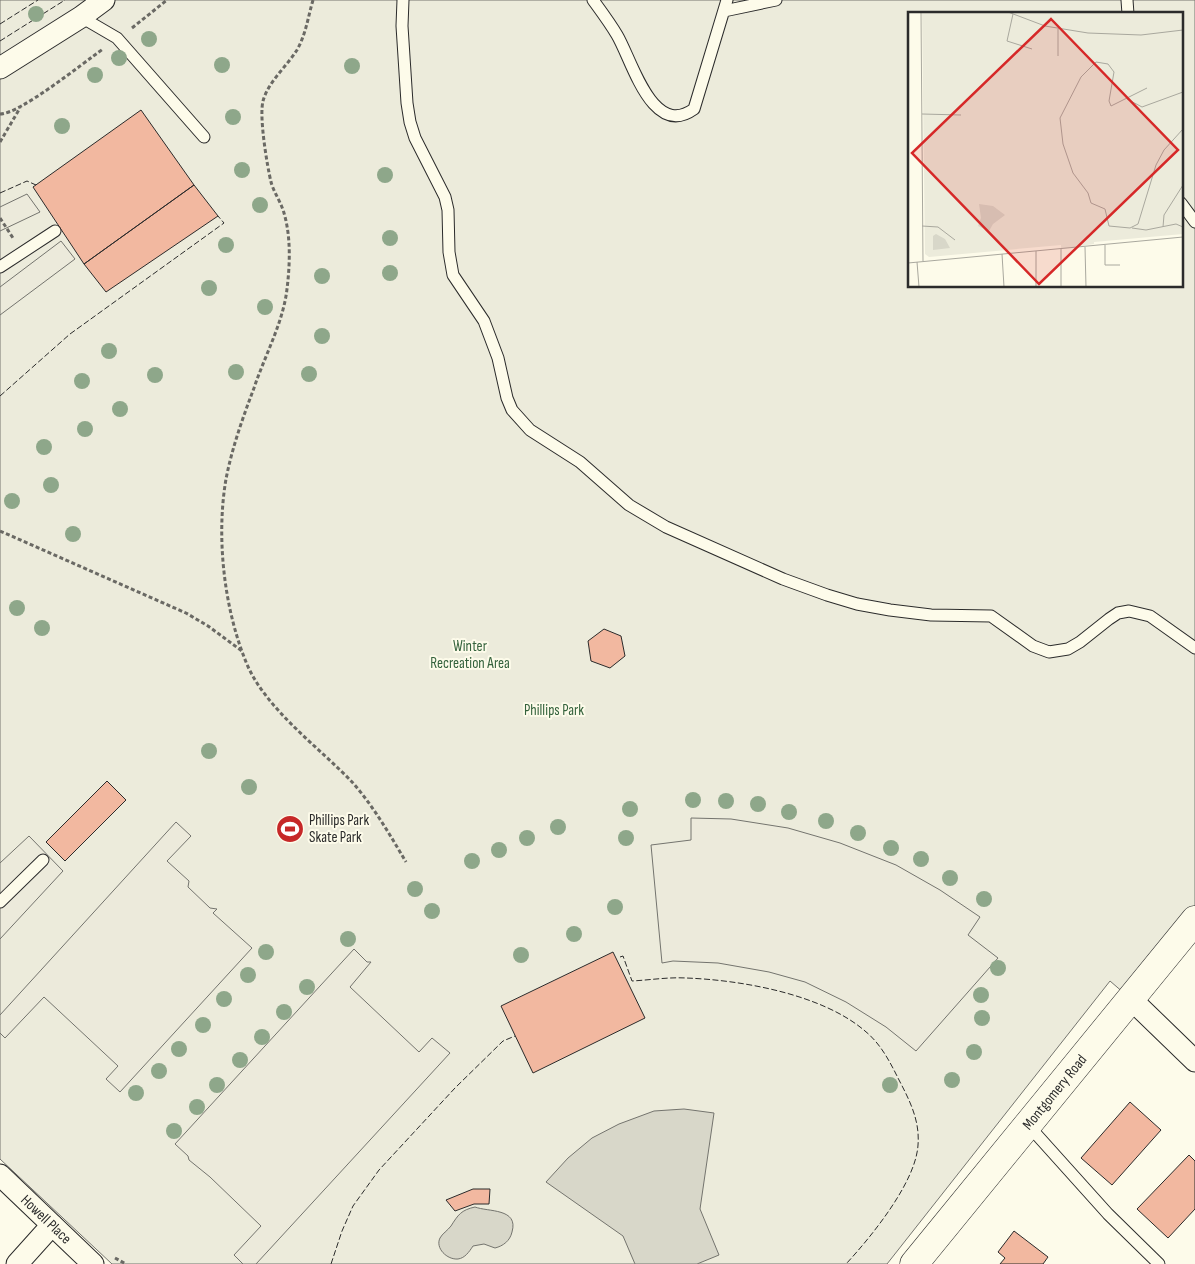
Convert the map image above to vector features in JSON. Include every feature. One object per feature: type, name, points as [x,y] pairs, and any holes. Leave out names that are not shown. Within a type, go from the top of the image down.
[{"type":"street","points":[[0,68],[81,17],[104,0]]},
{"type":"street","name":"Montgomery Road","points":[[914,1264],[1132,1000],[1195,920]]},
{"type":"street","points":[[1132,1000],[1195,1061]]},
{"type":"street","name":"Howell Place","points":[[0,1175],[93,1264]]},
{"type":"street","points":[[17,1264],[52,1225]]},
{"type":"lane","points":[[403,0],[402,36],[406,103],[415,138],[445,197],[449,221],[449,252],[453,275],[484,321],[498,358],[507,398],[512,410],[530,430],[580,462],[629,505],[666,527],[775,576],[827,595],[857,604],[890,610],[931,615],[991,616],[1033,646],[1049,652],[1068,650],[1118,613],[1140,612],[1150,616],[1195,648]]},
{"type":"lane","points":[[593,0],[617,35],[651,103],[670,115],[680,116],[694,109],[726,6],[776,0]]},
{"type":"lane","points":[[81,17],[117,38],[204,136]]},
{"type":"lane","points":[[1182,204],[1195,222]]},
{"type":"lane","points":[[0,267],[55,231]]},
{"type":"lane","points":[[0,902],[43,860]]},
{"type":"lane","points":[[1028,1125],[1108,1214],[1159,1264]]},
{"type":"path","points":[[0,114],[6,114],[21,107],[146,18],[167,0]]},
{"type":"path","points":[[313,0],[305,34],[296,51],[276,76],[263,101],[263,133],[271,183],[284,213],[289,242],[287,288],[282,315],[262,363],[242,420],[226,479],[221,531],[226,580],[234,627],[247,664],[262,690],[290,722],[353,783],[374,810],[406,862]]},
{"type":"path","points":[[0,142],[21,107]]},
{"type":"path","points":[[0,218],[22,252]]},
{"type":"path","points":[[0,531],[186,613],[208,626],[242,651]]},
{"type":"green space","name":"Phillips Park","points":[[0,0],[1195,0],[1195,912],[1132,1000],[1110,981],[887,1264],[112,1264],[0,1159]]},
{"type":"shaded area","points":[[27,194],[40,212],[0,231],[0,207]]},
{"type":"shaded area","points":[[61,241],[75,259],[0,315],[0,287]]},
{"type":"shaded area","points":[[691,818],[731,819],[788,828],[840,843],[896,865],[940,890],[980,917],[968,935],[998,958],[916,1051],[886,1027],[846,1002],[805,982],[769,972],[718,963],[673,961],[662,963],[651,845],[691,840]]},
{"type":"shaded area","points":[[176,822],[191,836],[167,861],[189,881],[188,887],[210,908],[217,909],[213,913],[252,948],[120,1092],[106,1079],[118,1066],[44,997],[5,1038],[0,1033],[0,1015]]},
{"type":"shaded area","points":[[29,836],[63,871],[0,939],[0,863]]},
{"type":"shaded area","points":[[354,949],[367,962],[371,962],[350,987],[419,1052],[432,1038],[450,1053],[256,1264],[243,1264],[234,1255],[261,1226],[210,1177],[189,1160],[188,1156],[175,1144]]},
{"type":"shaded area","points":[[684,1109],[714,1113],[700,1209],[719,1255],[697,1264],[635,1264],[623,1236],[546,1182],[568,1158],[592,1138],[619,1124],[654,1111]]},
{"type":"shaded area","points":[[475,1207],[507,1215],[513,1224],[510,1238],[506,1243],[495,1248],[484,1244],[473,1246],[463,1257],[458,1259],[450,1258],[443,1253],[439,1246],[440,1238],[460,1214]]},
{"type":"building","points":[[141,110],[194,185],[84,264],[33,187]]},
{"type":"building","points":[[194,185],[218,216],[106,292],[84,264]]},
{"type":"building","points":[[604,629],[621,636],[625,656],[610,668],[591,661],[588,641]]},
{"type":"building","points":[[107,781],[126,800],[65,861],[46,842]]},
{"type":"building","points":[[613,952],[645,1018],[533,1073],[501,1006]]},
{"type":"building","points":[[1130,1102],[1161,1130],[1112,1185],[1081,1158]]},
{"type":"building","points":[[1189,1155],[1195,1161],[1195,1209],[1168,1238],[1137,1209]]},
{"type":"building","points":[[473,1189],[490,1189],[489,1204],[474,1204],[455,1211],[446,1200]]},
{"type":"building","points":[[1014,1231],[1048,1257],[1043,1264],[1000,1264],[1005,1258],[998,1252]]},
{"type":"fence","points":[[0,24],[38,0]]},
{"type":"fence","points":[[0,41],[65,0]]},
{"type":"fence","points":[[0,193],[27,181],[36,185]]},
{"type":"fence","points":[[0,396],[70,334],[224,223],[218,216]]},
{"type":"fence","points":[[620,957],[623,956],[632,981],[672,978],[708,979],[755,986],[804,998],[827,1007],[847,1018],[871,1036],[880,1047],[910,1103],[916,1119],[918,1145],[915,1160],[901,1192],[868,1239],[846,1264]]},
{"type":"fence","points":[[331,1264],[353,1206],[379,1170],[455,1088],[503,1041],[515,1036]]},
{"type":"place","name":"Phillips Park Skate Park","points":[[290,829]]},
{"type":"park label","name":"Winter Recreation Area","points":[[470,654]]}]
